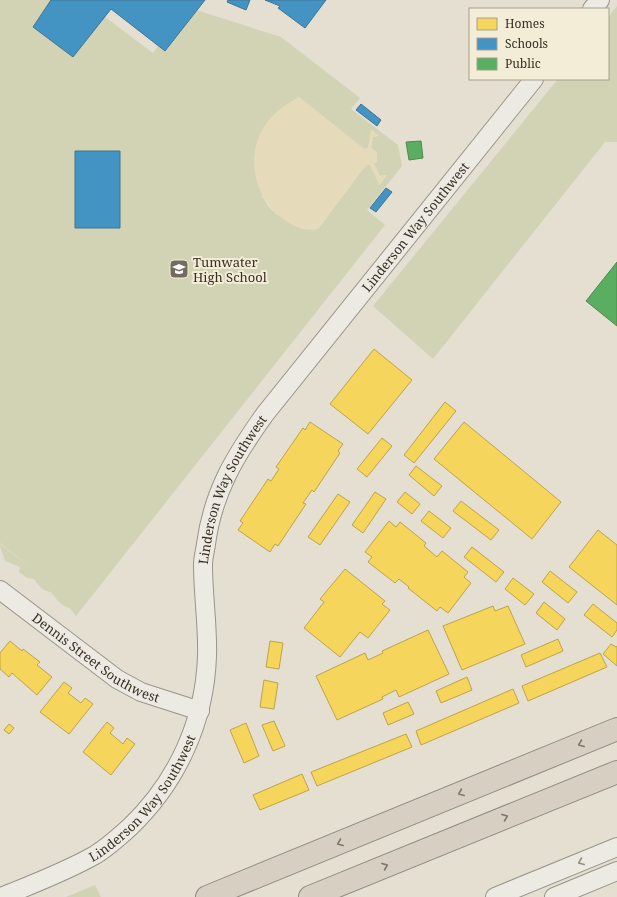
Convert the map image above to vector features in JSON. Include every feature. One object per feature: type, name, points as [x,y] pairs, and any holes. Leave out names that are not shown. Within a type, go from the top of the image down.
[{"type":"highway","points":[[207,897],[617,729]]},
{"type":"highway","points":[[310,897],[617,772]]},
{"type":"street","points":[[593,8],[600,0]]},
{"type":"street","name":"Linderson Way Southwest","points":[[1,897],[70,868],[96,854],[121,836],[145,812],[163,789],[179,764],[191,737],[200,711],[208,654],[203,566],[208,531],[215,503],[225,477],[242,446],[264,414],[533,80]]},
{"type":"street","name":"Dennis Street Southwest","points":[[0,590],[117,679],[141,692],[200,711]]},
{"type":"street","points":[[495,897],[617,847]]},
{"type":"street","points":[[554,897],[617,872]]},
{"type":"green space","name":"Tumwater High School","points":[[0,0],[51,0],[33,27],[73,57],[105,17],[153,53],[158,46],[166,51],[196,10],[281,37],[360,98],[351,109],[398,145],[402,166],[367,210],[385,225],[76,616],[70,608],[57,600],[51,592],[39,586],[34,579],[27,578],[19,572],[20,567],[5,561],[0,544],[33,569],[0,543]],"holes":[[[299,97],[364,149],[368,148],[372,130],[378,136],[373,137],[371,148],[377,152],[377,161],[374,164],[380,176],[386,175],[379,184],[370,165],[366,165],[318,229],[277,215],[268,206],[262,196],[282,108]]]},
{"type":"green space","points":[[617,6],[617,142],[605,142],[433,359],[373,306],[557,80],[609,80],[609,16]]},
{"type":"green space","points":[[95,885],[101,897],[66,897]]},
{"type":"sand","points":[[299,97],[364,149],[368,148],[371,130],[379,136],[373,137],[371,148],[377,155],[377,160],[374,164],[380,176],[387,175],[380,185],[370,165],[366,165],[318,229],[309,230],[297,227],[286,221],[268,204],[257,182],[254,158],[260,134],[267,122],[276,112]]},
{"type":"building: Homes","points":[[374,349],[412,380],[368,434],[330,404]]},
{"type":"building: Homes","points":[[445,402],[456,411],[414,463],[404,455]]},
{"type":"building: Homes","points":[[310,422],[343,444],[338,451],[340,453],[314,492],[312,490],[303,503],[306,504],[278,546],[275,544],[270,552],[238,530],[243,523],[240,521],[268,479],[271,481],[279,469],[276,467],[303,428],[305,430]]},
{"type":"building: Homes","points":[[464,422],[561,502],[532,539],[434,459]]},
{"type":"building: Homes","points":[[382,438],[392,446],[367,477],[357,469]]},
{"type":"building: Homes","points":[[416,466],[442,486],[434,496],[409,475]]},
{"type":"building: Homes","points":[[375,492],[386,499],[363,533],[352,525]]},
{"type":"building: Homes","points":[[405,492],[420,504],[412,514],[397,502]]},
{"type":"building: Homes","points":[[338,494],[350,502],[320,545],[308,537]]},
{"type":"building: Homes","points":[[461,501],[499,530],[491,540],[453,511]]},
{"type":"building: Homes","points":[[429,511],[451,528],[443,538],[421,521]]},
{"type":"building: Homes","points":[[389,521],[396,527],[400,522],[426,543],[424,546],[437,557],[442,551],[468,572],[464,577],[471,583],[448,613],[440,607],[437,611],[399,579],[395,583],[368,562],[372,557],[365,552]]},
{"type":"building: Homes","points":[[598,530],[617,545],[617,605],[569,567]]},
{"type":"building: Homes","points":[[472,547],[504,572],[496,582],[464,557]]},
{"type":"building: Homes","points":[[345,569],[385,601],[382,604],[390,610],[368,638],[360,632],[340,657],[304,628],[324,602],[320,599]]},
{"type":"building: Homes","points":[[550,571],[577,592],[568,603],[542,582]]},
{"type":"building: Homes","points":[[513,578],[534,594],[525,605],[505,589]]},
{"type":"building: Homes","points":[[544,602],[565,619],[557,630],[536,613]]},
{"type":"building: Homes","points":[[593,604],[617,623],[617,630],[612,637],[584,615]]},
{"type":"building: Homes","points":[[493,606],[495,611],[508,606],[525,644],[462,670],[443,626]]},
{"type":"building: Homes","points":[[428,630],[449,674],[399,697],[396,690],[382,697],[383,699],[337,720],[316,676],[365,653],[368,660],[383,653],[382,651]]},
{"type":"building: Homes","points":[[558,639],[563,651],[526,667],[521,655]]},
{"type":"building: Homes","points":[[10,641],[22,651],[23,649],[40,662],[37,665],[52,677],[37,695],[12,673],[9,677],[0,669],[0,653]]},
{"type":"building: Homes","points":[[270,641],[283,643],[279,669],[266,667]]},
{"type":"building: Homes","points":[[611,644],[616,647],[617,646],[617,666],[603,654]]},
{"type":"building: Homes","points":[[600,653],[607,667],[528,701],[522,686]]},
{"type":"building: Homes","points":[[467,677],[472,690],[441,703],[436,691]]},
{"type":"building: Homes","points":[[264,680],[278,683],[274,709],[260,707]]},
{"type":"building: Homes","points":[[64,682],[72,688],[68,693],[81,703],[85,698],[93,704],[69,734],[40,712]]},
{"type":"building: Homes","points":[[513,689],[519,703],[421,745],[416,731]]},
{"type":"building: Homes","points":[[408,702],[414,714],[388,725],[383,713]]},
{"type":"building: Homes","points":[[274,721],[285,746],[273,751],[262,725]]},
{"type":"building: Homes","points":[[107,722],[114,728],[110,733],[123,744],[127,738],[135,744],[111,775],[83,752]]},
{"type":"building: Homes","points":[[246,723],[259,756],[244,763],[230,730]]},
{"type":"building: Homes","points":[[9,724],[14,728],[9,734],[4,730]]},
{"type":"building: Homes","points":[[406,734],[412,747],[317,786],[311,772]]},
{"type":"building: Homes","points":[[302,774],[309,790],[260,810],[253,795]]},
{"type":"building: Schools","points":[[51,0],[205,0],[165,51],[111,9],[73,57],[33,27]]},
{"type":"building: Schools","points":[[228,0],[250,0],[246,10],[227,2]]},
{"type":"building: Schools","points":[[265,0],[326,0],[305,28],[278,8],[280,6]]},
{"type":"building: Schools","points":[[361,104],[381,120],[377,126],[356,110]]},
{"type":"building: Schools","points":[[75,151],[120,151],[120,228],[75,228]]},
{"type":"building: Schools","points":[[386,188],[392,192],[376,212],[370,208]]},
{"type":"building: Public","points":[[421,141],[423,158],[409,160],[406,142]]},
{"type":"building: Public","points":[[617,262],[617,326],[586,301]]},
{"type":"place","name":"Tumwater High School","points":[[179,269]]}]
